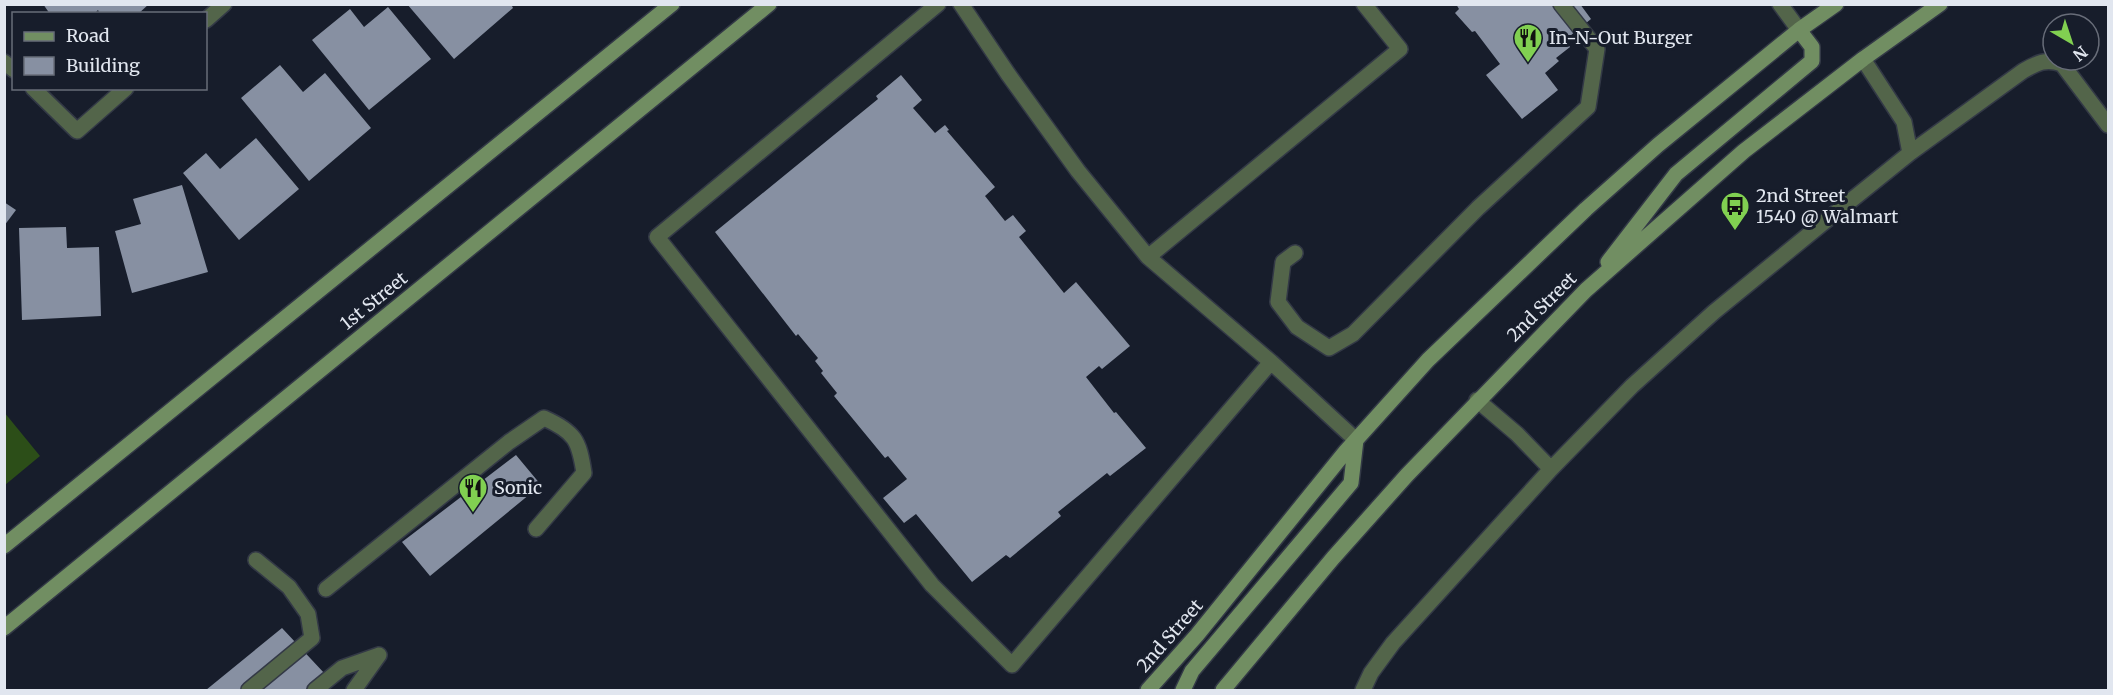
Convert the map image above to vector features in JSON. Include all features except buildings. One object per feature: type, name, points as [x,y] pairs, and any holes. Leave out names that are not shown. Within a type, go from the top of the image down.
[{"type":"street","points":[[207,19],[224,4]]},
{"type":"street","points":[[4,546],[672,4]]},
{"type":"street","name":"1st Street","points":[[4,628],[768,4]]},
{"type":"street","points":[[938,4],[657,237],[932,585],[1012,665],[1271,362]]},
{"type":"street","points":[[961,4],[1072,162],[1148,257],[1271,362],[1356,440],[1351,483],[1192,671],[1183,690]]},
{"type":"street","points":[[1148,257],[1400,49],[1364,4]]},
{"type":"street","points":[[1295,253],[1283,262],[1278,302],[1296,327],[1329,348],[1353,334],[1478,208],[1588,107],[1597,49],[1561,4]]},
{"type":"street","points":[[1586,290],[1676,174],[1812,61],[1812,47],[1780,4]]},
{"type":"street","name":"2nd Street","points":[[1148,690],[1197,635],[1356,440],[1428,360],[1586,208],[1658,145],[1799,30],[1836,4]]},
{"type":"street","name":"2nd Street","points":[[1222,690],[1333,558],[1407,475],[1586,290],[1744,150],[1863,59],[1940,4]]},
{"type":"street","points":[[1863,59],[1904,122],[1910,153]]},
{"type":"street","points":[[1363,690],[1371,673],[1393,643],[1551,469],[1632,386],[1699,325],[1910,153],[2023,71],[2038,62],[2051,60],[2062,64],[2109,125]]},
{"type":"street","points":[[35,90],[77,131],[124,90]]},
{"type":"street","points":[[1478,400],[1517,434],[1551,469]]},
{"type":"street","points":[[326,589],[509,442],[544,418],[564,427],[580,446],[584,473],[536,529]]},
{"type":"street","points":[[249,690],[312,638],[308,614],[289,587],[256,560]]},
{"type":"street","points":[[315,690],[342,668],[380,655],[354,690]]},
{"type":"green space","points":[[4,412],[40,456],[5,485],[4,485]]},
{"type":"place","name":"In-N-Out Burger","points":[[1528,64]]},
{"type":"place","name":"2nd Street 1540 @ Walmart","points":[[1735,232]]},
{"type":"place","name":"Sonic","points":[[473,514]]}]
